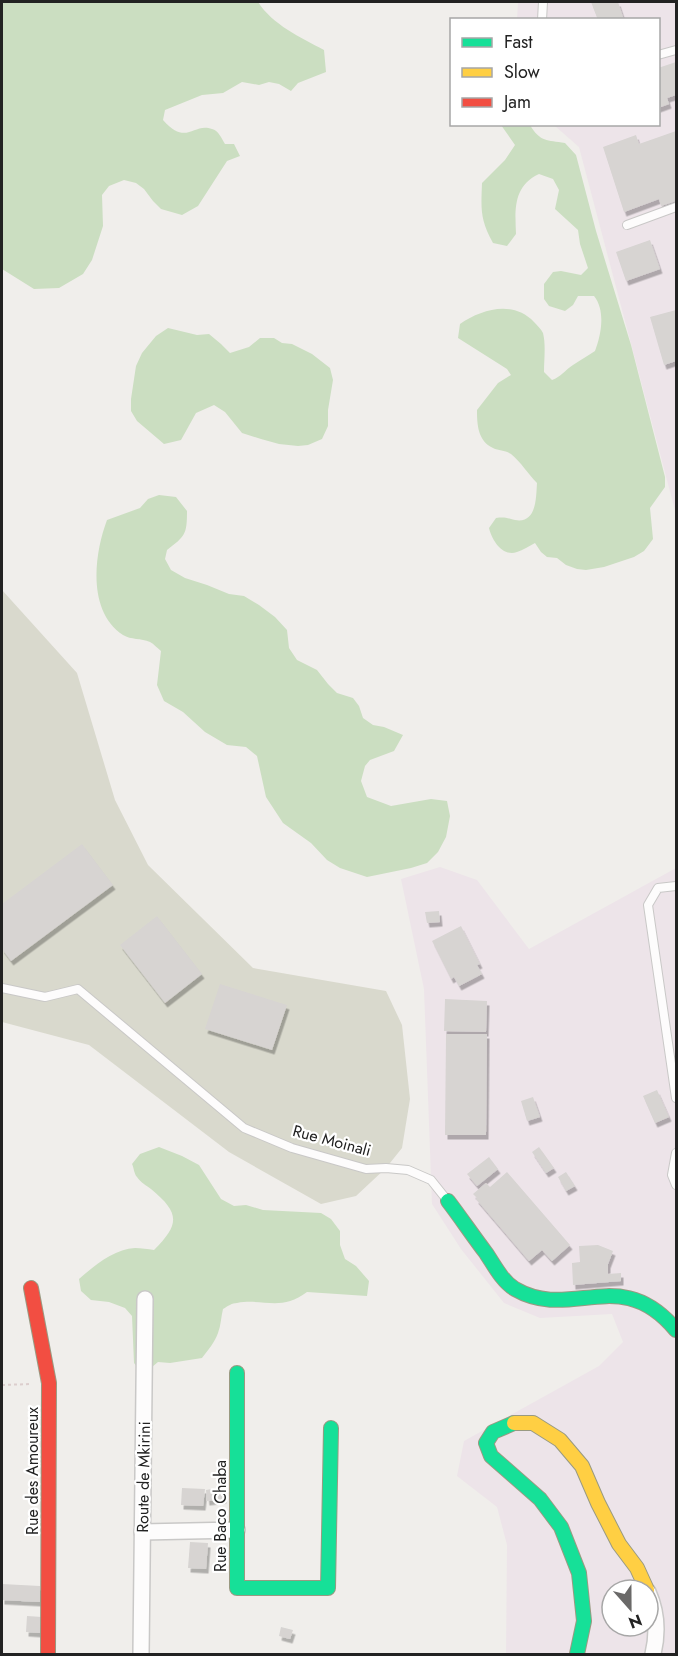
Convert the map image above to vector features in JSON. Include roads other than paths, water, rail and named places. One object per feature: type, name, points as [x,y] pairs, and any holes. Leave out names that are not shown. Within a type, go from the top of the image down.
[{"type":"street","name":"Rue Moinali","points":[[448,1202],[500,1274],[513,1288],[533,1297],[562,1300],[598,1296],[629,1297],[647,1305],[666,1318],[676,1330]]},
{"type":"street","name":"Rue des Amoureux","points":[[31,1288],[49,1383],[48,1654]]},
{"type":"street","name":"Route de Mkirini","points":[[141,1654],[145,1299]]},
{"type":"street","name":"Rue Baco Chaba","points":[[237,1373],[237,1588],[328,1588],[331,1428]]},
{"type":"street","points":[[577,1654],[584,1621],[579,1573],[561,1527],[540,1499],[490,1456],[486,1443],[493,1432],[515,1422],[533,1423],[560,1440],[582,1466],[619,1544],[638,1568],[642,1578]]},
{"type":"street","points":[[142,1532],[237,1530]]},
{"type":"street","points":[[653,1654],[655,1638]]},
{"type":"lane","points":[[542,18],[543,2]]},
{"type":"lane","points":[[660,55],[676,50]]},
{"type":"lane","points":[[627,225],[676,207]]},
{"type":"lane","points":[[676,886],[658,888],[648,904],[676,1098]]},
{"type":"lane","name":"Rue Moinali","points":[[2,988],[45,997],[78,989],[244,1128],[292,1148],[366,1169],[408,1170],[430,1180],[448,1202]]},
{"type":"lane","points":[[676,1153],[672,1175],[676,1185]]}]
